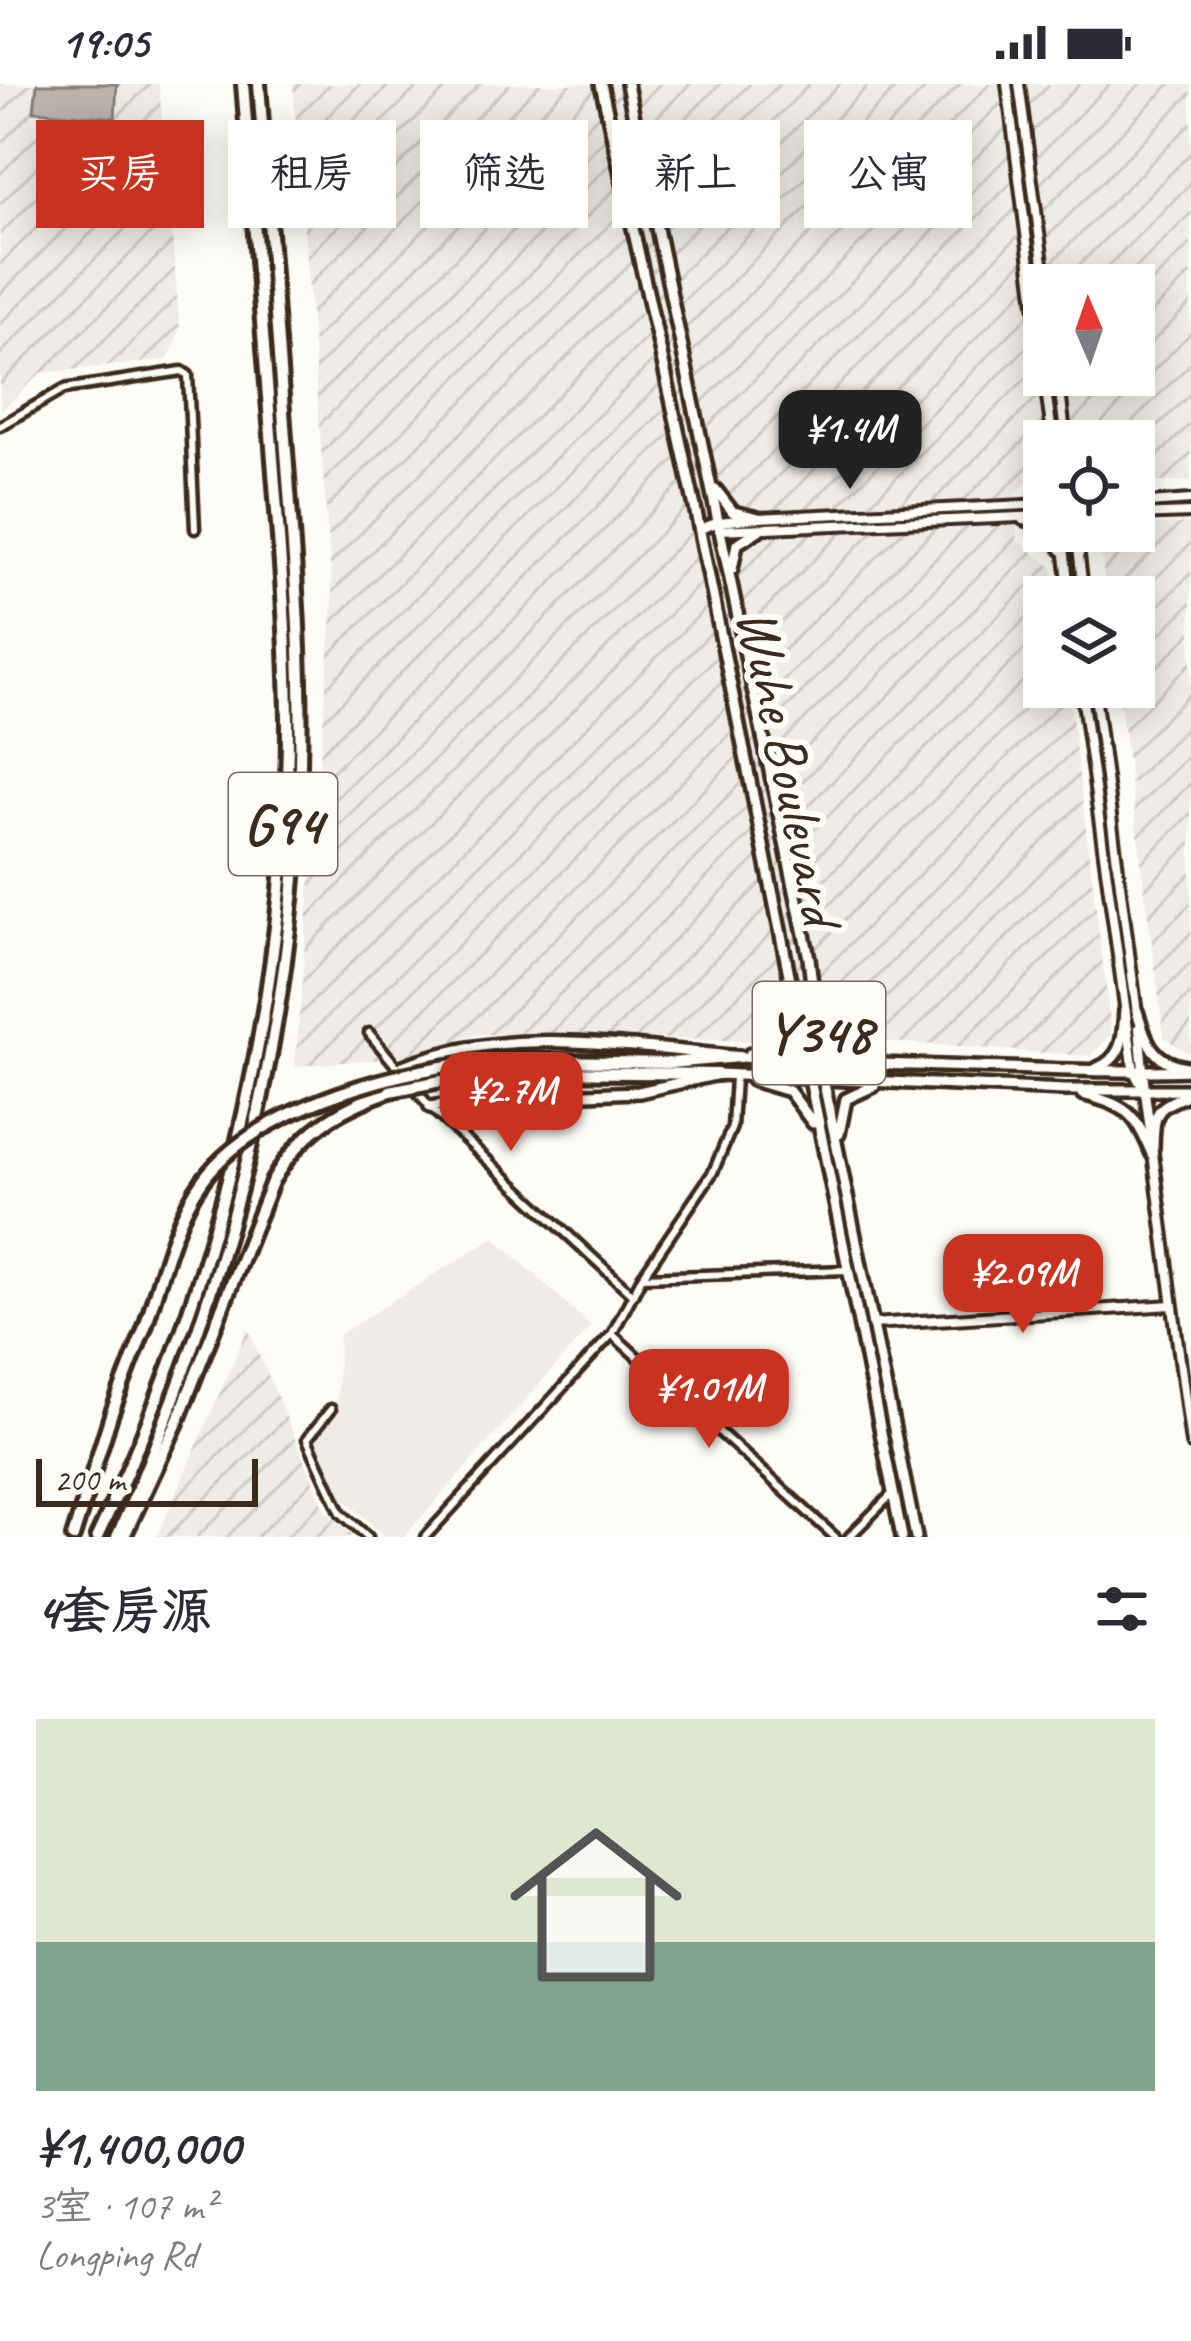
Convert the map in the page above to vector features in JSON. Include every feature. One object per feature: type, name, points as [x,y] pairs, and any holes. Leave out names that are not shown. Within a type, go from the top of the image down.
[{"type":"highway","name":"G94","points":[[97,1537],[160,1390],[208,1249],[246,1103],[277,906],[288,719],[243,84]]},
{"type":"highway","name":"G94","points":[[120,1537],[175,1399],[232,1222],[271,1048],[291,896],[300,766],[298,613],[259,84]]},
{"type":"highway","points":[[73,1537],[111,1415],[190,1202],[210,1171],[240,1143],[303,1110],[387,1078],[464,1062],[739,1057]]},
{"type":"highway","points":[[120,1537],[176,1425],[272,1182],[284,1161],[322,1122],[390,1091],[441,1081],[546,1072],[718,1074]]},
{"type":"main road","name":"Wuhe Boulevard","points":[[602,84],[700,529],[902,1537]]},
{"type":"main road","name":"Wuhe Boulevard","points":[[627,84],[814,996],[823,1078],[916,1537]]},
{"type":"main road","points":[[1007,84],[1030,264]]},
{"type":"main road","points":[[1019,84],[1043,264]]},
{"type":"main road","points":[[708,472],[728,508],[759,524],[1023,517]]},
{"type":"main road","points":[[1155,503],[1191,500]]},
{"type":"main road","points":[[1018,505],[1023,503]]},
{"type":"main road","points":[[700,529],[1023,505]]},
{"type":"main road","points":[[1155,514],[1191,512]]},
{"type":"main road","points":[[1010,517],[1023,521]]},
{"type":"main road","points":[[731,580],[737,544],[759,524]]},
{"type":"main road","points":[[1062,552],[1066,567]]},
{"type":"main road","points":[[1064,552],[1067,576]]},
{"type":"main road","points":[[1079,552],[1082,576]]},
{"type":"main road","points":[[1080,552],[1080,563]]},
{"type":"main road","points":[[1084,708],[1153,1154],[1191,1444]]},
{"type":"main road","points":[[1088,1072],[1116,1057],[1131,1011],[1096,708]]},
{"type":"main road","points":[[739,1057],[779,1044],[790,1025],[794,991]]},
{"type":"main road","points":[[814,996],[840,1047],[902,1065]]},
{"type":"main road","points":[[1131,1011],[1153,1053],[1191,1069]]},
{"type":"main road","points":[[398,1068],[434,1053],[478,1044],[533,1042],[823,1063],[1088,1072],[1191,1069]]},
{"type":"main road","points":[[430,1107],[483,1098],[639,1092],[718,1074],[1191,1092]]},
{"type":"main road","points":[[735,1075],[789,1091],[808,1112],[820,1140]]},
{"type":"main road","points":[[837,1145],[847,1100],[868,1087],[897,1082]]},
{"type":"main road","points":[[1065,1090],[1121,1105],[1139,1124],[1153,1154]]},
{"type":"main road","points":[[1153,1154],[1155,1117],[1162,1106],[1191,1092]]},
{"type":"main road","points":[[872,1324],[1172,1305]]},
{"type":"street","points":[[0,426],[64,389],[182,371],[188,375],[195,529]]},
{"type":"street","points":[[369,1033],[430,1107],[633,1295]]},
{"type":"street","points":[[424,1537],[612,1334],[642,1277],[712,1172],[732,1127],[735,1075]]},
{"type":"street","points":[[642,1277],[848,1270]]},
{"type":"street","points":[[612,1334],[835,1537]]},
{"type":"street","points":[[331,1409],[307,1439],[341,1513],[368,1537]]},
{"type":"street","points":[[849,1537],[894,1492]]},
{"type":"shaded area","points":[[0,84],[159,84],[162,120],[36,120],[36,228],[171,228],[180,329],[168,360],[41,373],[0,411]]},
{"type":"shaded area","points":[[37,84],[117,84],[115,118],[34,111]]},
{"type":"shaded area","points":[[293,84],[1191,84],[1191,481],[1155,482],[1155,420],[1023,420],[1023,486],[1015,495],[1017,540],[1023,552],[1032,552],[1053,568],[1054,576],[1023,576],[1023,708],[1071,708],[1112,1035],[1090,1056],[876,1041],[841,1016],[776,1017],[752,1041],[478,1034],[404,1057],[295,1066],[333,602],[304,228],[396,228],[396,120],[296,120]]},
{"type":"shaded area","points":[[1191,523],[1191,1052],[1164,1037],[1121,708],[1155,708],[1155,576],[1104,576],[1101,552],[1155,552],[1155,525]]},
{"type":"shaded area","points":[[494,1237],[591,1326],[404,1537],[386,1537],[325,1482],[312,1443],[336,1412],[339,1335]]},
{"type":"shaded area","points":[[248,1328],[326,1511],[355,1537],[157,1537]]}]
